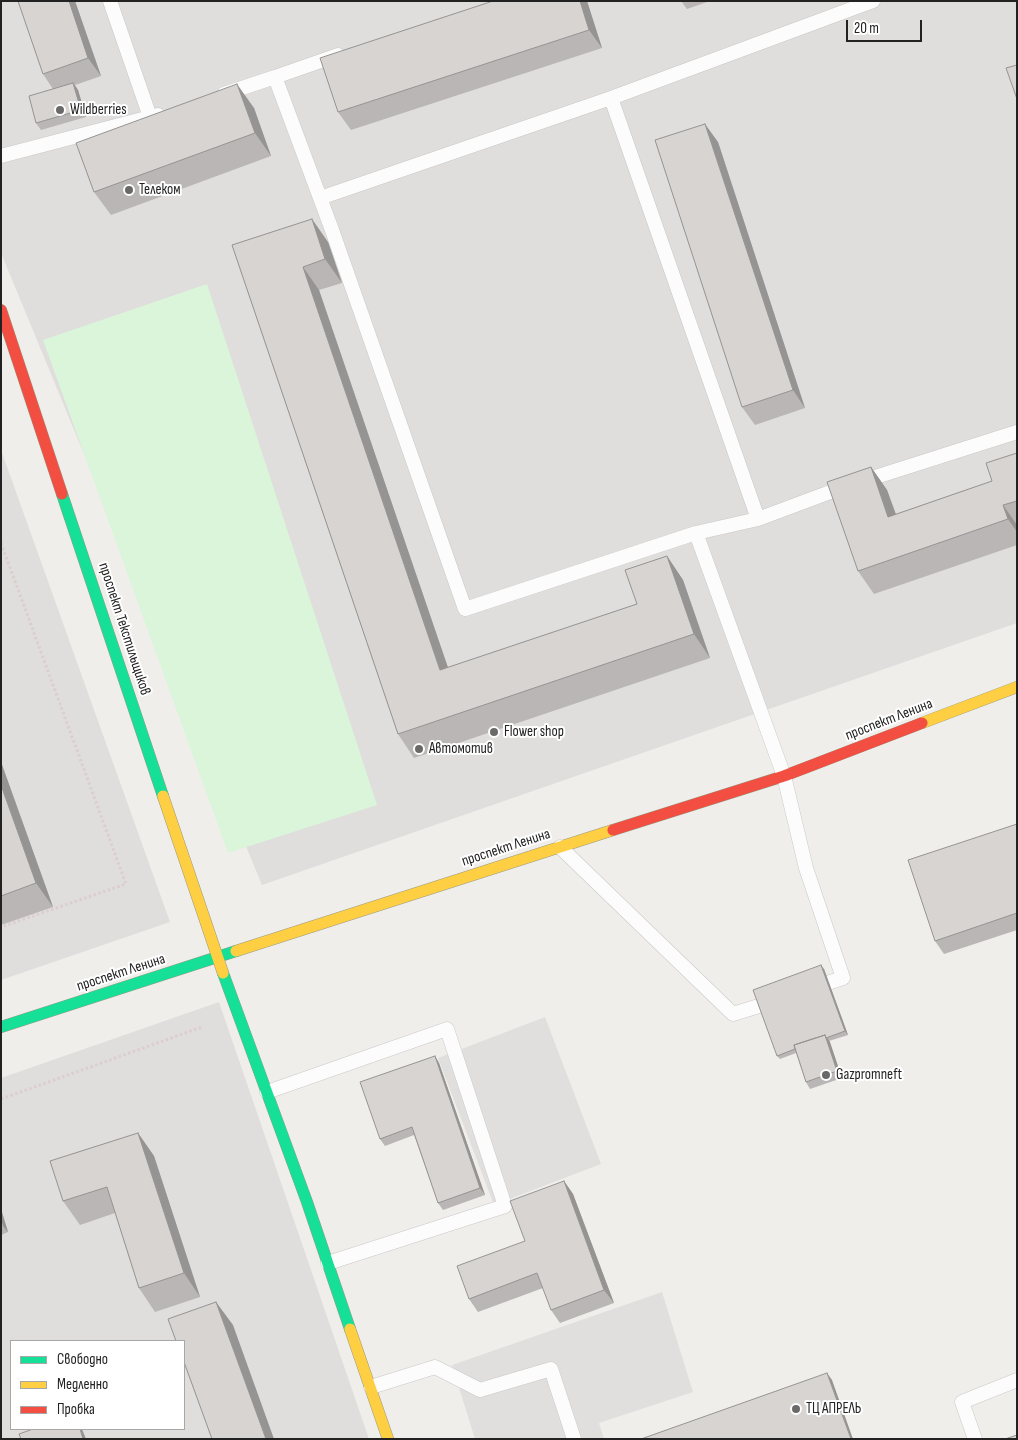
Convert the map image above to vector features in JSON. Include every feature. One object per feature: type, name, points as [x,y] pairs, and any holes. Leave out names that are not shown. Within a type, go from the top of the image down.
[{"type":"street","name":"проспект Текстильщиков","points":[[1,310],[5,330],[217,958],[328,1263],[388,1439]]},
{"type":"street","name":"проспект Ленина","points":[[1,1027],[784,776],[1017,687]]},
{"type":"lane","points":[[110,1],[150,117]]},
{"type":"lane","points":[[320,198],[611,98],[873,1]]},
{"type":"lane","points":[[212,97],[348,52]]},
{"type":"lane","points":[[275,77],[320,198],[465,609],[696,533],[758,519],[841,488],[1017,432]]},
{"type":"lane","points":[[611,98],[758,519]]},
{"type":"lane","points":[[1,156],[168,112]]},
{"type":"lane","points":[[560,847],[733,1014],[843,978],[806,868],[784,776],[696,533]]},
{"type":"lane","points":[[267,1092],[447,1029],[504,1206],[328,1263]]},
{"type":"lane","points":[[371,1387],[435,1367],[480,1390],[551,1369],[574,1439]]},
{"type":"lane","points":[[975,1439],[962,1402],[1017,1380]]},
{"type":"path","points":[[1,543],[126,884],[1,927]]},
{"type":"path","points":[[1,1099],[202,1027]]},
{"type":"shaded area","points":[[1,1],[1017,1],[1017,623],[262,885],[1,253]]},
{"type":"shaded area","points":[[1,450],[170,922],[1,980]]},
{"type":"shaded area","points":[[219,1002],[369,1439],[1,1439],[1,1078]]},
{"type":"shaded area","points":[[545,1017],[601,1164],[494,1205],[438,1058]]},
{"type":"shaded area","points":[[662,1292],[693,1392],[599,1423],[604,1439],[475,1439],[452,1365]]},
{"type":"green space","points":[[207,284],[377,805],[228,853],[43,340]]},
{"type":"building","points":[[18,1],[69,1],[88,58],[43,74]]},
{"type":"building","points":[[493,1],[580,1],[589,30],[338,112],[320,58]]},
{"type":"building","points":[[1017,65],[1017,99],[1006,68]]},
{"type":"building","name":"Wildberries","points":[[73,83],[81,110],[36,123],[29,96]]},
{"type":"building","points":[[237,84],[255,133],[94,192],[76,143]]},
{"type":"building","points":[[705,124],[793,390],[742,407],[655,140]]},
{"type":"building","points":[[312,219],[325,259],[303,267],[440,670],[637,604],[625,570],[667,556],[694,634],[398,734],[232,245]]},
{"type":"building","points":[[1017,453],[1017,501],[1003,505],[1008,519],[858,571],[827,482],[871,467],[888,517],[992,481],[986,463]]},
{"type":"building","points":[[1,785],[36,883],[1,896]]},
{"type":"building","points":[[1017,824],[1017,913],[935,941],[908,860]]},
{"type":"building","points":[[821,965],[845,1031],[826,1038],[825,1035],[794,1045],[795,1049],[777,1056],[753,990]]},
{"type":"building","points":[[825,1035],[837,1071],[806,1082],[794,1045]]},
{"type":"building","points":[[435,1056],[480,1188],[438,1203],[412,1127],[380,1139],[360,1082]]},
{"type":"building","points":[[138,1133],[184,1273],[139,1288],[107,1187],[63,1201],[50,1161]]},
{"type":"building","points":[[564,1181],[604,1290],[551,1310],[537,1273],[469,1299],[457,1266],[525,1241],[510,1201]]},
{"type":"building","points":[[216,1302],[266,1439],[212,1439],[185,1365],[185,1340],[176,1340],[168,1319]]},
{"type":"building","name":"ТЦ АПРЕЛЬ","points":[[827,1373],[851,1439],[641,1439]]},
{"type":"building","points":[[30,1430],[80,1430],[83,1439],[21,1439],[19,1434]]},
{"type":"building","points":[[1017,1435],[1017,1439],[1005,1439]]},
{"type":"traffic: fast","points":[[62,494],[163,796]]},
{"type":"traffic: fast","points":[[1,1027],[236,951]]},
{"type":"traffic: fast","points":[[223,973],[307,1202],[350,1329]]},
{"type":"traffic: slow","points":[[922,723],[1017,687]]},
{"type":"traffic: slow","points":[[163,796],[223,973]]},
{"type":"traffic: slow","points":[[236,951],[613,830]]},
{"type":"traffic: slow","points":[[350,1329],[388,1439]]},
{"type":"traffic: jam","points":[[1,310],[62,494]]},
{"type":"traffic: jam","points":[[613,830],[784,776],[922,723]]},
{"type":"place","name":"Wildberries","points":[[60,110]]},
{"type":"place","name":"Телеком","points":[[129,190]]},
{"type":"place","name":"Flower shop","points":[[494,732]]},
{"type":"place","name":"Автомотив","points":[[419,749]]},
{"type":"place","name":"Gazpromneft","points":[[826,1075]]},
{"type":"place","name":"ТЦ АПРЕЛЬ","points":[[796,1409]]}]
